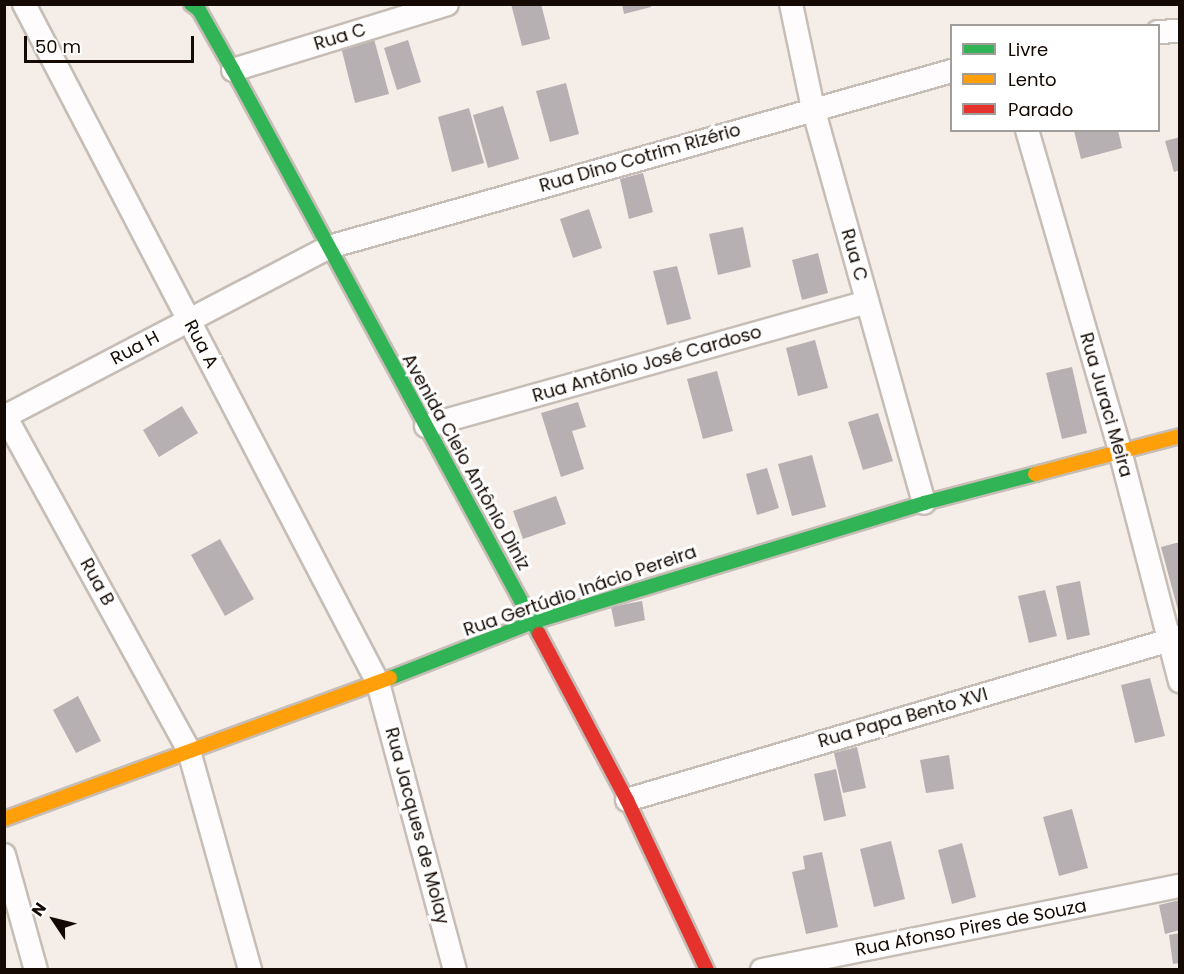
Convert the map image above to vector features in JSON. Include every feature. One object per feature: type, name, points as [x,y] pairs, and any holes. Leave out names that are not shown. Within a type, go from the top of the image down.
[{"type":"street","name":"Rua A","points":[[24,4],[378,683]]},
{"type":"street","name":"Rua C","points":[[234,70],[447,4]]},
{"type":"street","name":"Rua C","points":[[791,4],[813,108],[924,503]]},
{"type":"street","name":"Avenida Cleio Antônio Diniz","points":[[196,6],[234,70],[533,622],[627,800],[707,969]]},
{"type":"street","points":[[1160,32],[1179,31]]},
{"type":"street","name":"Rua Dino Cotrim Rizério","points":[[329,247],[813,108],[950,71]]},
{"type":"street","name":"Rua Juraci Meira","points":[[1028,132],[1174,639],[1179,681]]},
{"type":"street","name":"Rua H","points":[[5,415],[329,247]]},
{"type":"street","name":"Rua Antônio José Cardoso","points":[[426,426],[867,302]]},
{"type":"street","name":"Rua B","points":[[5,415],[189,751],[250,969]]},
{"type":"street","name":"Rua Gertúdio Inácio Pereira","points":[[4,819],[378,683],[533,622],[924,503],[1179,436]]},
{"type":"street","name":"Rua Papa Bento XVI","points":[[627,800],[1174,639]]},
{"type":"street","name":"Rua Jacques de Molay","points":[[378,683],[455,969]]},
{"type":"street","points":[[4,855],[36,969]]},
{"type":"street","name":"Rua Afonso Pires de Souza","points":[[762,969],[1179,886]]},
{"type":"building","points":[[511,4],[541,4],[550,39],[522,46]]},
{"type":"building","points":[[622,4],[650,4],[651,7],[624,14]]},
{"type":"building","points":[[374,39],[389,94],[355,103],[341,47]]},
{"type":"building","points":[[408,40],[421,82],[397,90],[384,48]]},
{"type":"building","points":[[566,83],[579,134],[550,142],[536,91]]},
{"type":"building","points":[[503,106],[519,159],[488,168],[473,115]]},
{"type":"building","points":[[469,108],[484,163],[452,172],[438,117]]},
{"type":"building","points":[[1074,132],[1118,132],[1122,148],[1081,159]]},
{"type":"building","points":[[1180,137],[1180,170],[1174,172],[1165,141]]},
{"type":"building","points":[[643,173],[653,212],[629,219],[620,179]]},
{"type":"building","points":[[589,209],[602,248],[573,258],[560,219]]},
{"type":"building","points":[[743,227],[751,267],[718,275],[709,234]]},
{"type":"building","points":[[818,253],[828,293],[802,300],[792,260]]},
{"type":"building","points":[[677,266],[691,319],[667,325],[653,271]]},
{"type":"building","points":[[815,340],[828,388],[798,396],[786,348]]},
{"type":"building","points":[[1072,367],[1087,433],[1062,439],[1046,373]]},
{"type":"building","points":[[717,371],[733,431],[703,439],[687,379]]},
{"type":"building","points":[[578,402],[586,427],[572,431],[584,469],[561,477],[541,413]]},
{"type":"building","points":[[182,406],[198,433],[159,457],[143,430]]},
{"type":"building","points":[[878,413],[893,461],[863,470],[848,422]]},
{"type":"building","points":[[812,455],[826,507],[792,516],[778,464]]},
{"type":"building","points":[[767,468],[779,508],[757,515],[746,474]]},
{"type":"building","points":[[556,496],[566,524],[523,539],[513,511]]},
{"type":"building","points":[[220,539],[254,599],[225,616],[191,555]]},
{"type":"building","points":[[1180,542],[1180,614],[1179,614],[1161,547]]},
{"type":"building","points":[[1080,581],[1090,635],[1067,640],[1056,586]]},
{"type":"building","points":[[1045,590],[1057,636],[1029,643],[1018,596]]},
{"type":"building","points":[[642,601],[645,620],[615,627],[611,607]]},
{"type":"building","points":[[1150,678],[1165,736],[1135,743],[1121,685]]},
{"type":"building","points":[[78,696],[101,741],[76,753],[53,710]]},
{"type":"building","points":[[857,747],[866,788],[843,793],[834,753]]},
{"type":"building","points":[[949,755],[954,789],[926,793],[920,760]]},
{"type":"building","points":[[836,769],[846,816],[824,821],[814,774]]},
{"type":"building","points":[[1072,809],[1088,868],[1059,876],[1043,817]]},
{"type":"building","points":[[891,841],[905,899],[874,907],[860,849]]},
{"type":"building","points":[[962,843],[976,897],[952,904],[938,850]]},
{"type":"building","points":[[822,852],[838,927],[806,934],[792,872],[805,869],[803,856]]},
{"type":"building","points":[[1180,900],[1180,930],[1165,934],[1159,905]]},
{"type":"building","points":[[1180,933],[1180,963],[1173,964],[1169,935]]},
{"type":"traffic: fast","points":[[191,4],[199,10],[233,70],[539,634]]},
{"type":"traffic: fast","points":[[390,678],[533,622],[924,503],[1035,474]]},
{"type":"traffic: slow","points":[[1035,474],[1180,436]]},
{"type":"traffic: slow","points":[[4,819],[390,678]]},
{"type":"traffic: jam","points":[[539,634],[627,800],[707,970]]}]
